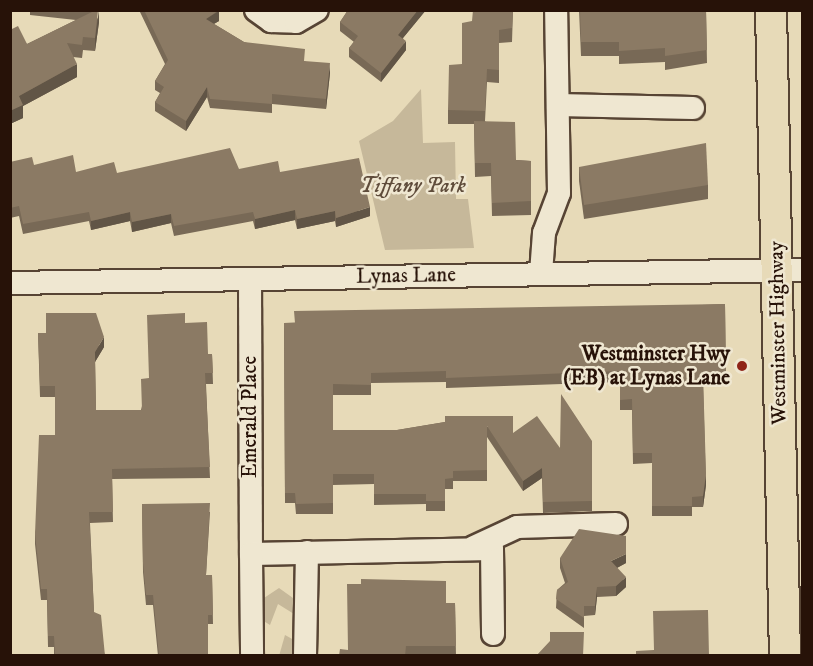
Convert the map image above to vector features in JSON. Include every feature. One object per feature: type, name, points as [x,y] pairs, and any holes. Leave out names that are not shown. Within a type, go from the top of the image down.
[{"type":"main road","name":"Westminster Highway","points":[[771,10],[790,270],[785,656]]},
{"type":"street","points":[[256,10],[272,21],[296,22],[317,10]]},
{"type":"street","points":[[541,273],[544,233],[559,193],[556,10]]},
{"type":"street","points":[[558,105],[693,108]]},
{"type":"street","name":"Lynas Lane","points":[[10,283],[790,270]]},
{"type":"street","name":"Emerald Place","points":[[250,280],[252,656]]},
{"type":"street","points":[[474,548],[517,527],[616,524]]},
{"type":"street","points":[[251,554],[492,549],[493,634]]},
{"type":"street","points":[[305,656],[307,552]]},
{"type":"green space","name":"Tiffany Park","points":[[421,89],[423,143],[455,142],[456,199],[468,199],[474,248],[385,250],[359,141],[393,121]]},
{"type":"green space","points":[[279,588],[293,598],[294,614],[278,604],[270,625],[262,620],[261,600]]},
{"type":"green space","points":[[285,635],[294,640],[295,655],[279,656]]},
{"type":"building","points":[[98,10],[95,38],[83,37],[82,45],[67,43],[77,64],[19,96],[23,105],[10,111],[10,30],[18,26],[27,44]]},
{"type":"building","points":[[144,10],[219,10],[206,19],[244,42],[305,49],[304,61],[330,63],[326,99],[272,94],[272,104],[210,99],[207,87],[186,121],[155,102],[164,87],[155,81],[168,60]]},
{"type":"building","points":[[348,10],[418,10],[398,35],[406,41],[381,73],[349,48],[358,36],[340,22]]},
{"type":"building","points":[[473,10],[513,10],[512,28],[499,30],[499,70],[487,69],[485,111],[448,110],[449,65],[462,64],[462,23],[472,21]]},
{"type":"building","points":[[580,10],[706,10],[707,50],[665,56],[665,48],[619,51],[619,42],[581,42]]},
{"type":"building","points":[[474,121],[515,122],[516,160],[531,161],[531,201],[492,203],[491,163],[475,163]]},
{"type":"building","points":[[706,143],[708,185],[584,205],[579,167]]},
{"type":"building","points":[[230,148],[239,169],[278,161],[280,172],[359,158],[370,207],[336,218],[335,211],[297,219],[295,210],[255,219],[253,212],[174,226],[171,214],[132,222],[130,212],[91,221],[89,212],[23,224],[19,206],[10,208],[10,162],[32,157],[34,165],[73,155],[76,172],[114,162],[117,173]]},
{"type":"building","points":[[725,304],[726,374],[703,374],[706,474],[703,496],[692,497],[692,506],[652,506],[652,453],[633,453],[632,399],[620,400],[620,371],[446,378],[446,371],[371,373],[371,385],[333,384],[333,430],[397,430],[445,422],[445,416],[513,416],[513,433],[537,416],[560,448],[561,394],[592,441],[592,501],[543,502],[542,468],[523,481],[487,426],[487,470],[453,471],[453,478],[445,479],[445,501],[426,501],[426,494],[374,494],[374,474],[333,474],[333,503],[296,504],[295,493],[285,493],[284,323],[295,323],[294,311]]},
{"type":"building","points":[[46,313],[96,313],[104,337],[95,352],[96,410],[142,410],[141,379],[149,378],[147,315],[185,313],[185,323],[207,322],[208,354],[212,354],[213,373],[205,373],[210,467],[112,469],[113,512],[89,512],[94,612],[101,615],[105,656],[55,656],[54,636],[48,636],[47,589],[41,589],[35,534],[39,435],[55,435],[55,386],[40,386],[38,333],[46,333]]},
{"type":"building","points":[[210,503],[206,575],[212,575],[213,615],[208,615],[208,656],[159,656],[153,595],[146,595],[142,504]]},
{"type":"building","points":[[579,529],[626,536],[626,554],[611,561],[626,577],[616,586],[597,587],[595,606],[584,606],[584,618],[556,599],[557,590],[568,582],[560,558]]},
{"type":"building","points":[[361,579],[446,581],[446,603],[455,603],[456,646],[406,646],[405,656],[339,656],[340,649],[348,650],[347,584],[361,584]]},
{"type":"building","points":[[708,610],[709,656],[636,656],[636,651],[654,650],[653,611]]},
{"type":"building","points":[[550,632],[584,632],[583,656],[536,656],[550,641]]},
{"type":"place","name":"Westminster Hwy (EB) at Lynas Lane","points":[[742,366]]}]
